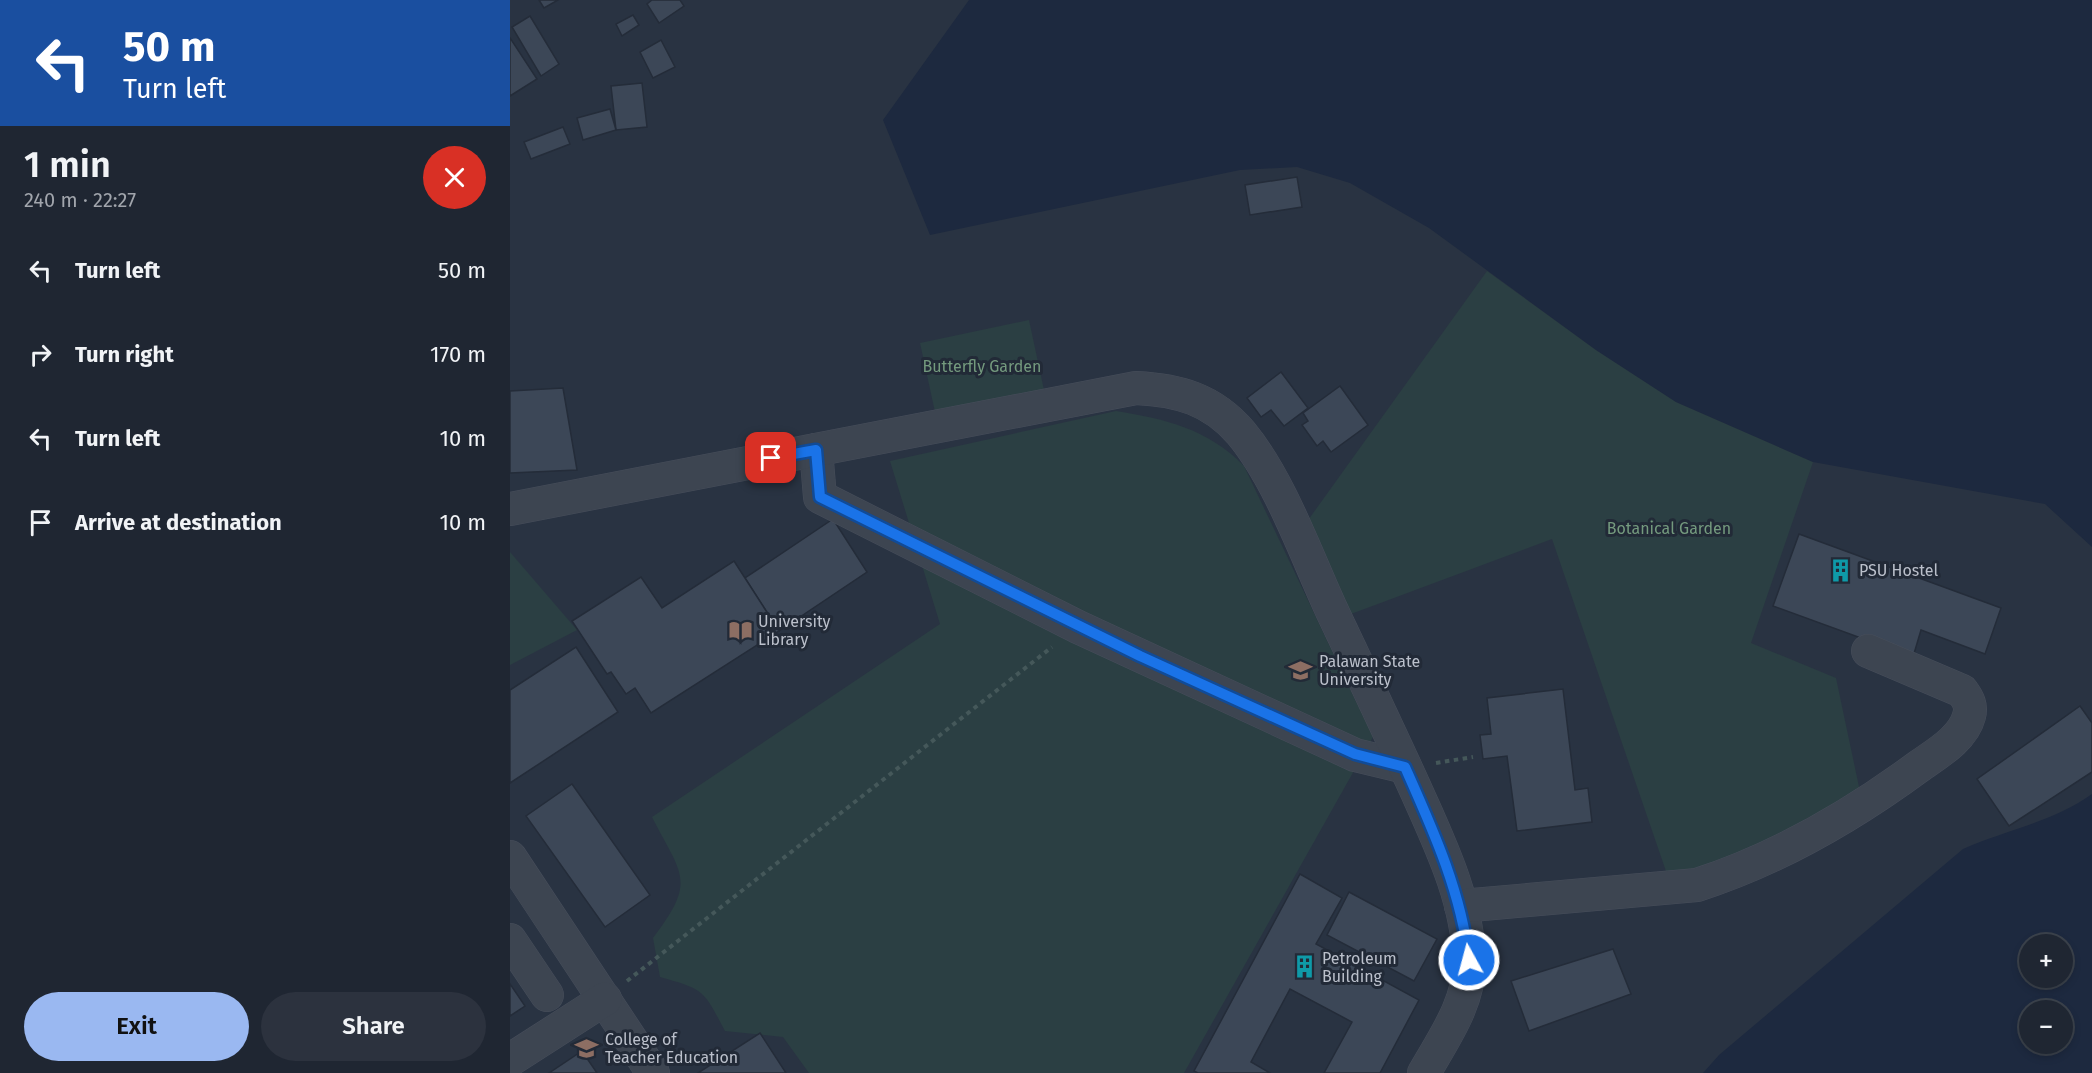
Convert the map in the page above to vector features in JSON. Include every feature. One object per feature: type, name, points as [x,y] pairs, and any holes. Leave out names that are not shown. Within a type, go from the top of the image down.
[{"type":"street","points":[[510,509],[1136,388],[1164,389],[1190,395],[1239,432],[1270,479],[1433,829],[1461,906],[1469,960],[1467,984],[1459,1010],[1424,1073]]},
{"type":"street","points":[[816,450],[820,497],[1078,627],[1355,754],[1405,767]]},
{"type":"street","points":[[1461,906],[1697,885],[1734,873],[1830,826],[1878,796],[1951,742],[1963,730],[1970,715],[1970,702],[1962,691],[1868,651]]},
{"type":"street","points":[[510,856],[654,1073]]},
{"type":"street","points":[[510,940],[547,995]]},
{"type":"street","points":[[510,1060],[605,999]]},
{"type":"path","points":[[605,999],[1078,627]]},
{"type":"path","points":[[1405,767],[1473,757]]},
{"type":"green space","name":"Botanical Garden","points":[[1487,271],[1596,350],[1676,402],[1813,462],[1751,643],[1836,678],[1862,801],[1767,848],[1669,880],[1552,539],[1351,614],[1306,523]]},
{"type":"green space","name":"Butterfly Garden","points":[[1029,320],[1044,390],[935,412],[920,343]]},
{"type":"green space","points":[[1116,411],[1169,422],[1201,434],[1230,453],[1244,466],[1373,737],[1184,1073],[809,1073],[783,1037],[725,1031],[702,994],[686,985],[660,977],[653,938],[676,903],[680,890],[680,878],[677,866],[652,817],[940,624],[890,461]]},
{"type":"green space","points":[[510,552],[577,630],[510,665]]},
{"type":"water","points":[[969,0],[2092,0],[2092,547],[2045,504],[1813,462],[1676,402],[1596,350],[1429,228],[1350,183],[1297,167],[1240,170],[930,235],[883,120]]},
{"type":"water","points":[[2092,794],[2092,1073],[1703,1073],[1719,1055],[1963,849],[2061,812]]},
{"type":"building","points":[[539,0],[558,0],[544,8]]},
{"type":"building","points":[[652,0],[680,0],[684,6],[659,23],[647,4]]},
{"type":"building","points":[[633,15],[639,25],[622,36],[616,24]]},
{"type":"building","points":[[530,16],[559,64],[541,76],[512,27]]},
{"type":"building","points":[[510,38],[537,79],[510,96]]},
{"type":"building","points":[[661,40],[675,67],[653,78],[640,52]]},
{"type":"building","points":[[642,83],[647,127],[616,130],[611,86]]},
{"type":"building","points":[[610,109],[616,130],[583,140],[577,118]]},
{"type":"building","points":[[563,127],[570,144],[531,159],[524,142]]},
{"type":"building","points":[[1297,177],[1302,207],[1250,215],[1245,185]]},
{"type":"building","points":[[1281,372],[1308,408],[1284,426],[1271,410],[1261,417],[1247,398]]},
{"type":"building","points":[[1340,386],[1368,425],[1331,452],[1323,441],[1317,446],[1302,425],[1308,421],[1303,413]]},
{"type":"building","points":[[563,388],[577,470],[510,473],[510,391]]},
{"type":"building","points":[[833,519],[867,572],[779,631],[745,578]]},
{"type":"building","name":"PSU Hostel","points":[[1799,534],[2001,608],[1985,654],[1921,630],[1913,657],[1773,606]]},
{"type":"building","points":[[734,561],[779,631],[651,713],[635,688],[626,694],[611,672],[607,674],[572,621],[641,577],[662,608]]},
{"type":"building","points":[[576,647],[618,712],[510,783],[510,690]]},
{"type":"building","points":[[1563,689],[1575,790],[1588,788],[1592,822],[1517,831],[1507,756],[1483,759],[1480,735],[1491,734],[1487,698]]},
{"type":"building","points":[[2080,706],[2092,723],[2092,772],[2009,826],[1977,779]]},
{"type":"building","points":[[572,784],[650,895],[605,927],[526,816]]},
{"type":"building","name":"Petroleum Building","points":[[1300,874],[1342,898],[1316,944],[1419,1000],[1380,1073],[1324,1073],[1352,1022],[1290,989],[1251,1062],[1270,1073],[1198,1073],[1194,1071]]},
{"type":"building","points":[[1349,892],[1437,939],[1414,981],[1327,935]]},
{"type":"building","points":[[1613,949],[1631,994],[1529,1031],[1511,981]]},
{"type":"building","points":[[510,984],[525,1006],[510,1016]]},
{"type":"building","points":[[760,1033],[786,1073],[698,1073]]},
{"type":"building","points":[[582,1051],[597,1073],[549,1073]]},
{"type":"place","name":"PSU Hostel","points":[[1841,570]]},
{"type":"place","name":"University Library","points":[[740,630]]},
{"type":"place","name":"Palawan State University","points":[[1301,670]]},
{"type":"place","name":"Petroleum Building","points":[[1304,967]]},
{"type":"place","name":"College of Teacher Education","points":[[587,1048]]},
{"type":"route","points":[[771,458],[816,450],[820,497],[887,528],[1078,627],[1140,656],[1355,754],[1405,767],[1433,829],[1461,906],[1469,960]]}]
